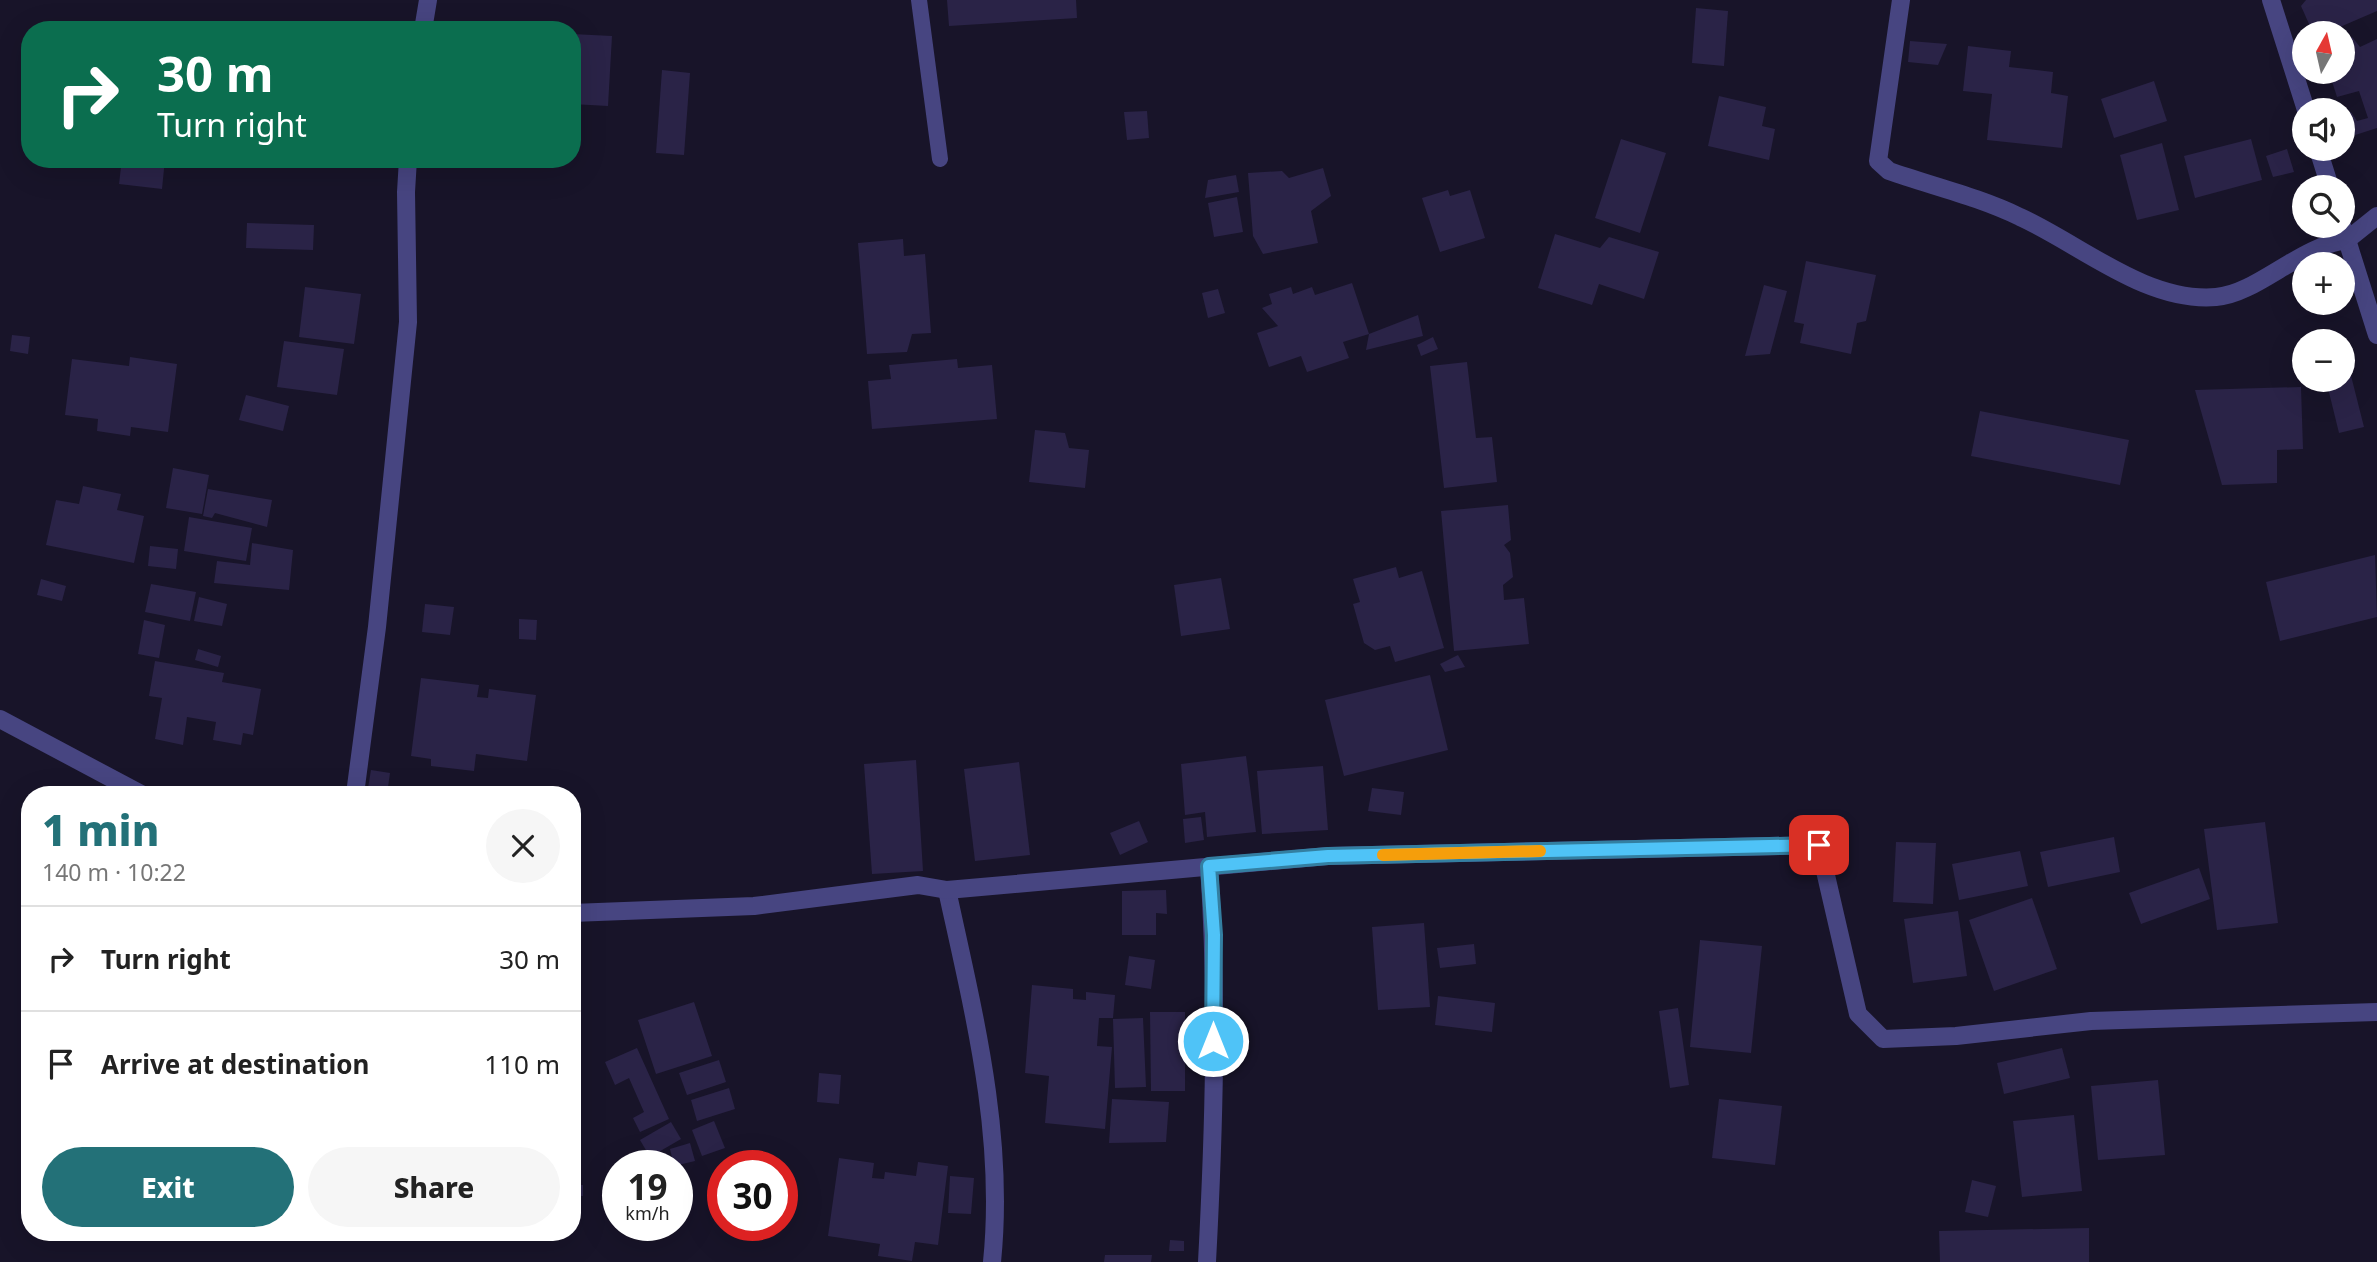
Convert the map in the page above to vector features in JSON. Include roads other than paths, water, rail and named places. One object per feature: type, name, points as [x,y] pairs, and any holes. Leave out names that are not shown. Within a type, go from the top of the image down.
[{"type":"street","points":[[424,21],[428,0]]},
{"type":"street","points":[[1901,0],[1878,160],[1889,171],[2017,215],[2049,230],[2119,274],[2198,297],[2229,295],[2335,238]]},
{"type":"street","points":[[2271,0],[2302,98]]},
{"type":"street","points":[[356,786],[377,627],[389,481],[408,322],[407,168]]},
{"type":"street","points":[[2355,228],[2377,216]]},
{"type":"street","points":[[2347,238],[2377,335]]},
{"type":"street","points":[[0,719],[126,786]]},
{"type":"street","points":[[581,913],[754,906],[918,886],[947,890],[1328,856],[1819,845],[1858,1014],[1883,1039],[1956,1036],[2091,1021],[2377,1012]]},
{"type":"street","points":[[1207,1262],[1213,1120],[1214,935],[1209,866]]},
{"type":"street","points":[[947,890],[984,1058],[992,1117],[996,1218],[992,1262]]},
{"type":"lane","points":[[919,0],[940,159]]}]
